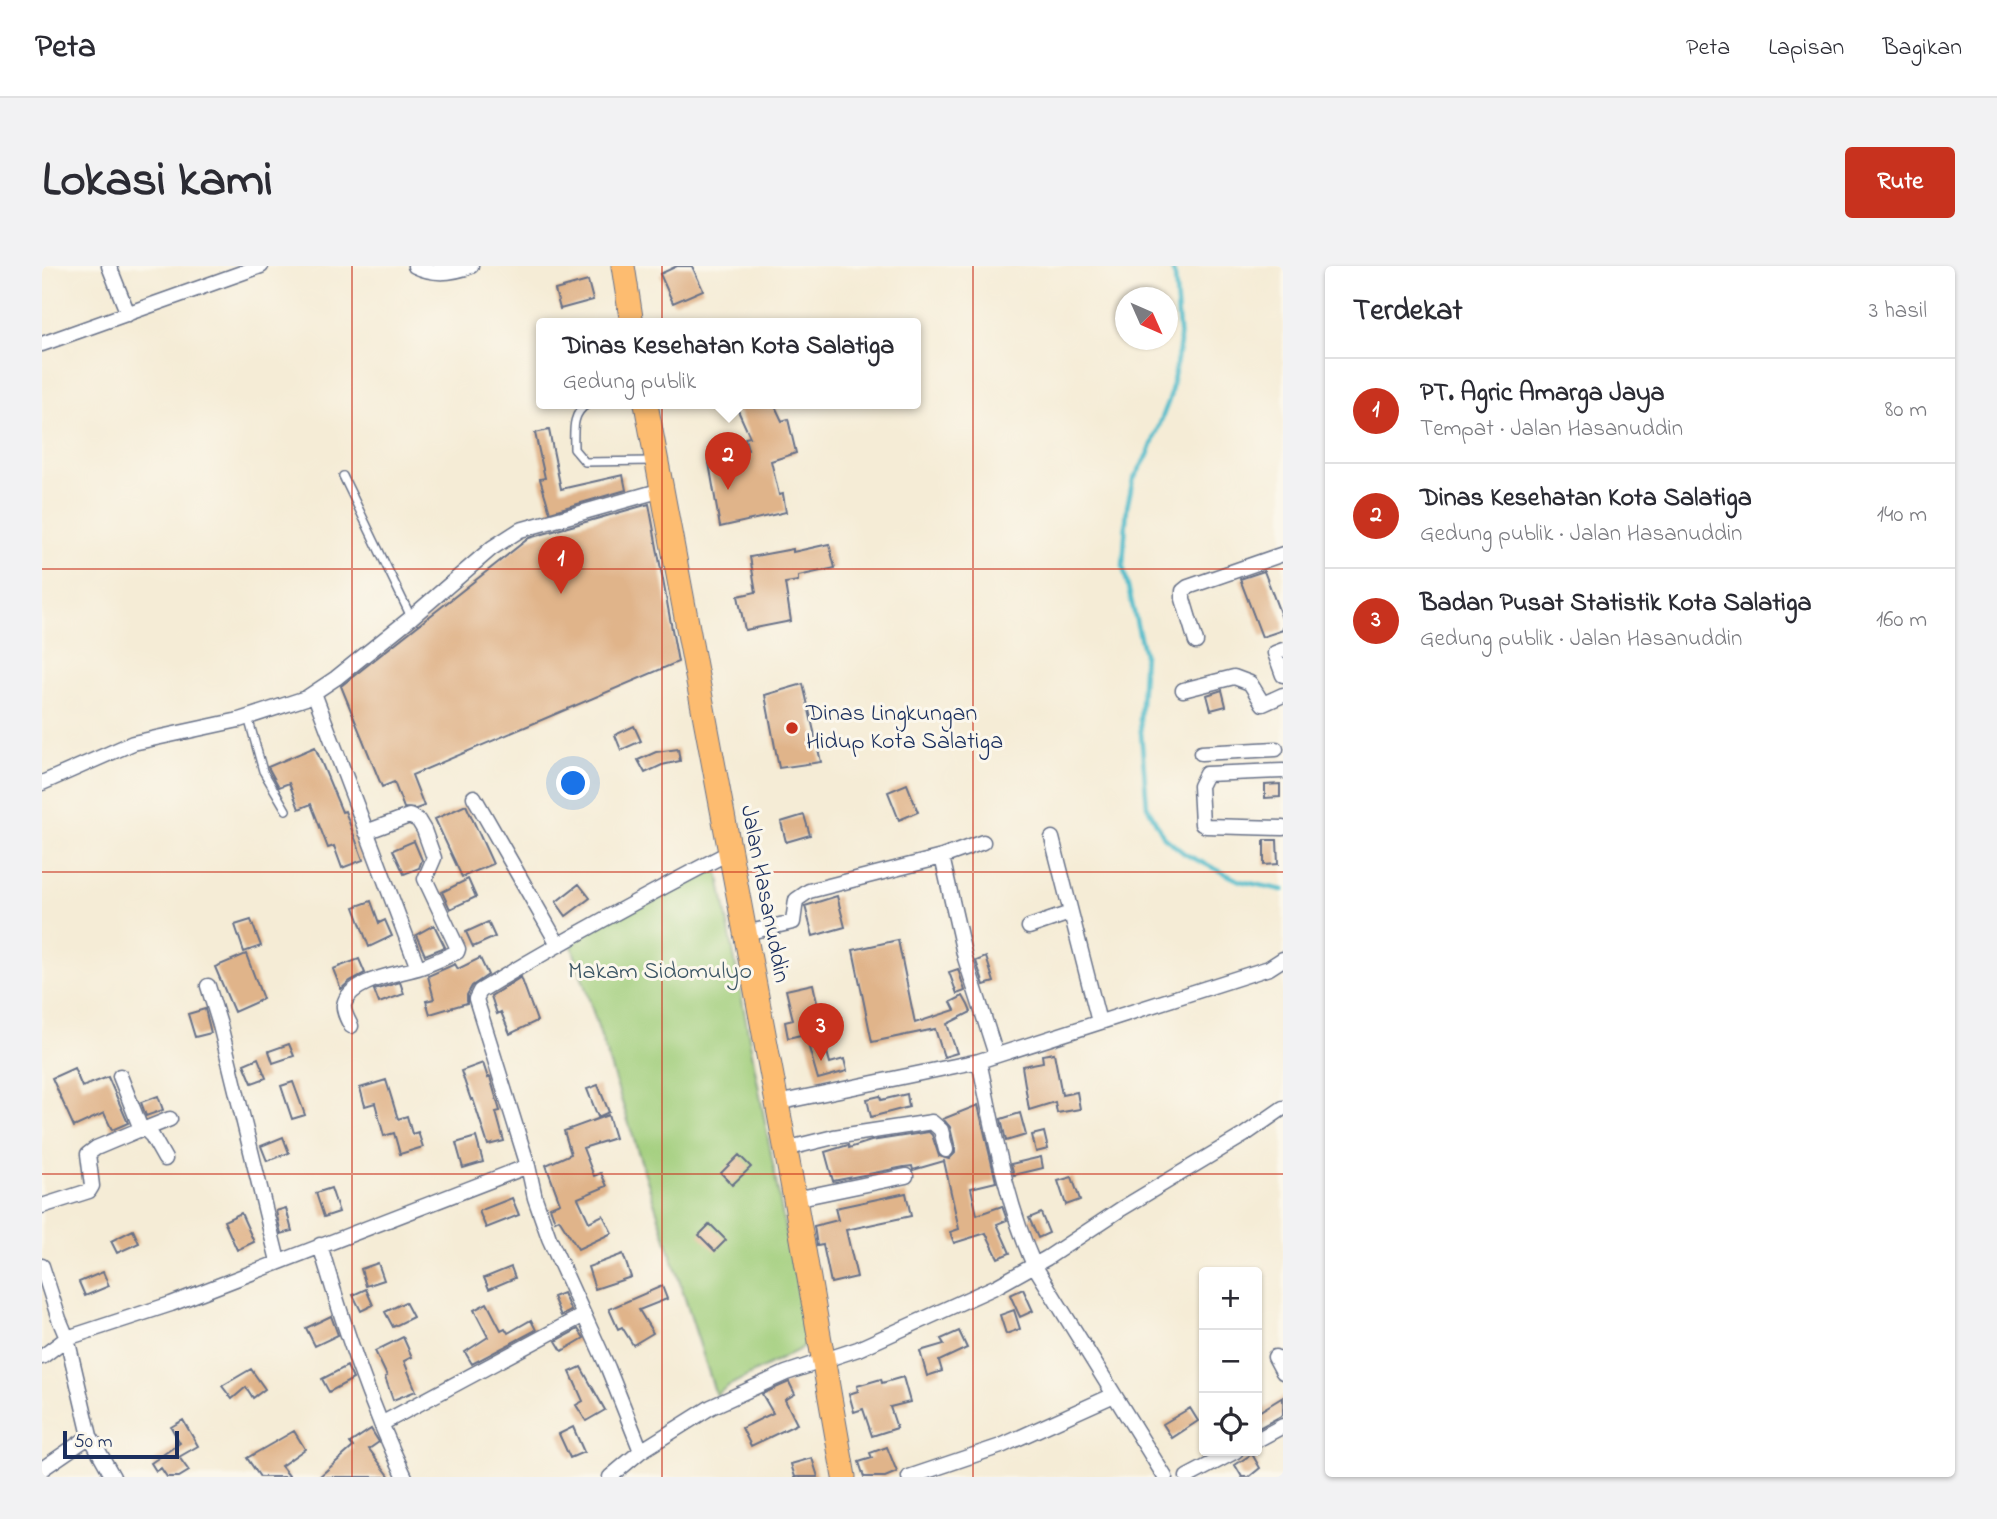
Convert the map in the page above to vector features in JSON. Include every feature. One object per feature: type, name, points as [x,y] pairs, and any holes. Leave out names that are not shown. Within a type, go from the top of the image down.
[{"type":"main road","points":[[622,266],[631,318]]},
{"type":"main road","name":"Jalan Hasanuddin","points":[[647,409],[795,1199],[844,1477]]},
{"type":"street","points":[[109,266],[128,314]]},
{"type":"street","points":[[42,344],[261,266]]},
{"type":"street","points":[[415,266],[423,270],[446,272],[471,266]]},
{"type":"street","points":[[42,783],[133,743],[248,717],[306,698],[412,617],[492,548],[520,530],[662,490]]},
{"type":"street","points":[[1196,642],[1183,591],[1283,554]]},
{"type":"street","points":[[1283,650],[1275,653],[1283,675]]},
{"type":"street","points":[[1182,690],[1234,677],[1250,683],[1263,704],[1283,695]]},
{"type":"street","points":[[314,693],[418,968]]},
{"type":"street","points":[[1201,753],[1280,747],[1283,771],[1206,774],[1200,786],[1202,824],[1283,828]]},
{"type":"street","points":[[474,797],[558,944]]},
{"type":"street","points":[[351,1026],[344,1010],[348,996],[360,987],[387,974],[418,968],[457,952],[458,949],[425,880],[434,858],[418,820],[408,816],[366,832]]},
{"type":"street","points":[[1052,838],[1099,1022]]},
{"type":"street","points":[[745,933],[793,922],[796,900],[809,891],[942,857],[983,842]]},
{"type":"street","points":[[641,1451],[549,1238],[476,999],[480,991],[558,944],[730,852]]},
{"type":"street","points":[[942,857],[965,958],[996,1055]]},
{"type":"street","points":[[1029,927],[1070,913]]},
{"type":"street","points":[[777,1103],[979,1061],[1269,968],[1283,959]]},
{"type":"street","points":[[208,986],[278,1261]]},
{"type":"street","points":[[979,1061],[1004,1180],[1021,1235],[1034,1265],[1165,1477]]},
{"type":"street","points":[[120,1076],[143,1129],[152,1136],[165,1159]]},
{"type":"street","points":[[610,1477],[641,1451],[710,1407],[786,1373],[824,1362],[997,1286],[1244,1135],[1283,1108]]},
{"type":"street","points":[[42,1206],[89,1191],[92,1186],[88,1154],[96,1148],[170,1119]]},
{"type":"street","points":[[785,1149],[932,1122],[942,1130],[946,1150]]},
{"type":"street","points":[[42,1357],[67,1338],[171,1304],[527,1166]]},
{"type":"street","points":[[795,1199],[906,1176]]},
{"type":"street","points":[[320,1245],[351,1343],[381,1424],[405,1477]]},
{"type":"street","points":[[42,1266],[67,1338],[90,1436],[113,1477]]},
{"type":"street","points":[[381,1424],[584,1315]]},
{"type":"street","points":[[1275,1357],[1283,1372]]},
{"type":"street","points":[[909,1477],[1001,1446],[1114,1395]]},
{"type":"street","points":[[1262,1437],[1283,1426]]},
{"type":"street","points":[[42,1469],[90,1436]]},
{"type":"street","points":[[1187,1477],[1227,1456]]},
{"type":"lane","points":[[581,409],[574,420],[574,449],[585,462],[657,461]]},
{"type":"lane","points":[[343,476],[412,617]]},
{"type":"lane","points":[[248,717],[263,771],[286,810]]},
{"type":"green space","name":"Makam Sidomulyo","points":[[716,860],[788,1245],[816,1341],[728,1386],[716,1395],[569,937]]},
{"type":"building","points":[[677,266],[692,266],[703,290],[673,303],[660,274]]},
{"type":"building","points":[[588,281],[593,300],[560,309],[555,290]]},
{"type":"building","points":[[737,409],[776,409],[782,421],[788,419],[796,453],[771,461],[779,495],[783,494],[786,512],[720,527],[708,457],[748,450],[745,438],[750,437]]},
{"type":"building","points":[[549,430],[561,489],[623,475],[626,490],[550,512],[540,479],[545,478],[535,433]]},
{"type":"building","points":[[649,504],[678,662],[412,775],[424,806],[416,809],[404,808],[394,782],[382,787],[341,686],[529,538]]},
{"type":"building","points":[[829,544],[835,568],[798,576],[798,581],[785,583],[791,621],[745,630],[738,596],[756,592],[750,557]]},
{"type":"building","points":[[1264,571],[1283,621],[1283,630],[1262,637],[1240,579]]},
{"type":"building","name":"Dinas Lingkungan Hidup Kota Salatiga","points":[[803,684],[821,762],[779,768],[765,695]]},
{"type":"building","points":[[1222,690],[1226,706],[1211,710],[1207,695]]},
{"type":"building","points":[[634,726],[641,741],[621,750],[615,735]]},
{"type":"building","points":[[315,747],[342,812],[345,811],[363,860],[342,868],[334,846],[328,848],[311,804],[299,809],[289,783],[279,787],[268,767]]},
{"type":"building","points":[[678,749],[680,761],[645,773],[638,760],[656,752]]},
{"type":"building","points":[[907,784],[918,812],[899,820],[888,792]]},
{"type":"building","points":[[1280,784],[1280,797],[1265,798],[1265,785]]},
{"type":"building","points":[[466,805],[493,864],[462,877],[435,819]]},
{"type":"building","points":[[804,815],[810,835],[786,842],[781,822]]},
{"type":"building","points":[[1264,840],[1277,840],[1278,864],[1264,865]]},
{"type":"building","points":[[414,841],[422,860],[419,868],[404,874],[393,850]]},
{"type":"building","points":[[468,879],[476,897],[450,909],[442,892]]},
{"type":"building","points":[[579,884],[590,898],[566,916],[556,902]]},
{"type":"building","points":[[837,896],[845,927],[813,936],[805,906]]},
{"type":"building","points":[[371,901],[379,923],[385,920],[392,936],[369,947],[354,907]]},
{"type":"building","points":[[251,920],[261,946],[244,952],[235,925]]},
{"type":"building","points":[[488,922],[495,937],[473,947],[466,932]]},
{"type":"building","points":[[434,925],[445,947],[425,955],[416,935]]},
{"type":"building","points":[[898,940],[915,1023],[955,1010],[951,1002],[963,996],[968,1005],[971,1012],[947,1024],[957,1053],[944,1057],[935,1029],[872,1042],[853,950]]},
{"type":"building","points":[[246,954],[263,999],[234,1012],[215,967]]},
{"type":"building","points":[[986,957],[994,982],[984,985],[976,961]]},
{"type":"building","points":[[480,958],[488,975],[472,986],[467,995],[467,1003],[430,1014],[426,1001],[434,999],[428,976],[455,964],[458,969]]},
{"type":"building","points":[[359,959],[365,973],[341,989],[333,969]]},
{"type":"building","points":[[958,969],[965,991],[957,994],[949,972]]},
{"type":"building","points":[[521,977],[537,1021],[510,1034],[501,1012],[497,1014],[491,996]]},
{"type":"building","points":[[400,982],[404,994],[379,1003],[374,990]]},
{"type":"building","points":[[813,984],[830,1063],[844,1059],[847,1071],[818,1079],[805,1034],[788,1038],[785,1022],[793,1020],[786,990]]},
{"type":"building","points":[[205,1009],[211,1033],[195,1037],[188,1014]]},
{"type":"building","points":[[289,1044],[294,1056],[273,1063],[269,1051]]},
{"type":"building","points":[[1054,1053],[1062,1095],[1077,1092],[1080,1109],[1057,1113],[1055,1102],[1029,1110],[1022,1066],[1043,1062],[1042,1055]]},
{"type":"building","points":[[258,1058],[266,1078],[252,1083],[244,1064]]},
{"type":"building","points":[[483,1063],[500,1111],[496,1112],[504,1141],[488,1145],[461,1071]]},
{"type":"building","points":[[74,1068],[82,1087],[108,1077],[128,1123],[112,1130],[104,1113],[74,1127],[52,1078]]},
{"type":"building","points":[[386,1080],[398,1119],[407,1116],[412,1134],[418,1132],[423,1147],[400,1154],[394,1133],[384,1136],[375,1103],[365,1106],[360,1088]]},
{"type":"building","points":[[293,1082],[305,1115],[292,1119],[281,1086]]},
{"type":"building","points":[[598,1085],[609,1112],[598,1117],[587,1089]]},
{"type":"building","points":[[907,1094],[909,1107],[871,1117],[867,1099],[880,1096],[881,1100]]},
{"type":"building","points":[[158,1096],[163,1110],[146,1116],[141,1102]]},
{"type":"building","points":[[978,1105],[996,1182],[971,1188],[977,1215],[1002,1206],[1007,1220],[997,1224],[1010,1253],[998,1258],[986,1233],[954,1243],[950,1232],[959,1229],[944,1161],[913,1170],[912,1166],[904,1167],[833,1181],[825,1152],[848,1145],[849,1148],[871,1141],[929,1132],[939,1156],[949,1159],[955,1153],[955,1148],[950,1127],[943,1119]]},
{"type":"building","points":[[1020,1113],[1026,1135],[1006,1141],[1001,1119]]},
{"type":"building","points":[[608,1115],[615,1138],[583,1148],[594,1176],[601,1173],[607,1186],[578,1198],[589,1222],[603,1215],[612,1233],[578,1249],[559,1219],[555,1221],[550,1207],[560,1203],[546,1165],[571,1154],[564,1131]]},
{"type":"building","points":[[1044,1132],[1048,1149],[1036,1152],[1032,1135]]},
{"type":"building","points":[[283,1137],[289,1153],[267,1161],[261,1146]]},
{"type":"building","points":[[476,1137],[483,1162],[463,1168],[456,1143]]},
{"type":"building","points":[[739,1155],[751,1167],[732,1185],[721,1173]]},
{"type":"building","points":[[1041,1157],[1043,1168],[1014,1175],[1011,1164]]},
{"type":"building","points":[[1072,1177],[1080,1200],[1066,1205],[1058,1181]]},
{"type":"building","points":[[331,1188],[339,1212],[324,1217],[316,1193]]},
{"type":"building","points":[[906,1193],[911,1216],[846,1230],[857,1277],[831,1283],[823,1245],[817,1246],[814,1226],[838,1220],[835,1208]]},
{"type":"building","points":[[512,1198],[519,1215],[486,1228],[479,1211]]},
{"type":"building","points":[[286,1208],[292,1231],[281,1234],[276,1211]]},
{"type":"building","points":[[241,1213],[254,1242],[237,1250],[224,1221]]},
{"type":"building","points":[[1041,1213],[1049,1233],[1038,1238],[1029,1218]]},
{"type":"building","points":[[710,1224],[726,1240],[715,1251],[699,1235]]},
{"type":"building","points":[[133,1230],[139,1243],[117,1253],[111,1241]]},
{"type":"building","points":[[623,1254],[631,1277],[595,1289],[588,1267]]},
{"type":"building","points":[[378,1263],[384,1280],[366,1286],[361,1269]]},
{"type":"building","points":[[511,1267],[515,1278],[489,1289],[484,1278]]},
{"type":"building","points":[[103,1272],[109,1286],[85,1296],[79,1282]]},
{"type":"building","points":[[662,1286],[667,1299],[639,1310],[653,1333],[633,1345],[622,1327],[618,1329],[609,1309]]},
{"type":"building","points":[[366,1289],[373,1305],[361,1311],[353,1295]]},
{"type":"building","points":[[1023,1289],[1033,1311],[1020,1317],[1010,1295]]},
{"type":"building","points":[[563,1293],[571,1311],[561,1316],[553,1297]]},
{"type":"building","points":[[405,1302],[413,1317],[393,1327],[385,1312]]},
{"type":"building","points":[[487,1303],[501,1330],[505,1328],[508,1333],[531,1320],[536,1330],[472,1364],[465,1352],[488,1337],[474,1310]]},
{"type":"building","points":[[1014,1310],[1020,1329],[1006,1334],[1000,1315]]},
{"type":"building","points":[[331,1316],[338,1335],[315,1346],[306,1328]]},
{"type":"building","points":[[578,1329],[584,1338],[562,1351],[556,1341]]},
{"type":"building","points":[[959,1331],[967,1348],[939,1361],[942,1371],[927,1376],[920,1351],[944,1344],[941,1339]]},
{"type":"building","points":[[403,1337],[412,1357],[404,1361],[416,1391],[393,1400],[385,1377],[387,1376],[375,1351]]},
{"type":"building","points":[[347,1366],[353,1379],[329,1392],[322,1379]]},
{"type":"building","points":[[581,1367],[605,1410],[586,1421],[576,1405],[583,1401],[570,1372]]},
{"type":"building","points":[[251,1369],[265,1389],[253,1398],[246,1387],[232,1399],[222,1386]]},
{"type":"building","points":[[903,1377],[910,1402],[890,1407],[897,1428],[872,1436],[863,1409],[854,1412],[849,1394],[858,1391],[857,1386],[881,1379],[882,1383]]},
{"type":"building","points":[[789,1382],[795,1394],[785,1400],[797,1424],[751,1446],[742,1428],[773,1413],[762,1394]]},
{"type":"building","points":[[1283,1397],[1283,1415],[1262,1426],[1262,1410]]},
{"type":"building","points":[[1190,1408],[1198,1421],[1172,1438],[1163,1424]]},
{"type":"building","points":[[183,1420],[198,1446],[179,1457],[189,1471],[179,1477],[167,1477],[161,1468],[156,1471],[151,1463],[180,1443],[171,1427]]},
{"type":"building","points":[[573,1427],[584,1452],[570,1458],[559,1434]]},
{"type":"building","points":[[371,1429],[379,1442],[369,1449],[390,1477],[319,1477],[353,1447],[350,1443]]},
{"type":"building","points":[[294,1431],[305,1449],[281,1466],[290,1477],[260,1477],[247,1458]]},
{"type":"building","points":[[887,1447],[897,1472],[885,1477],[864,1477],[859,1462],[872,1458],[870,1453]]},
{"type":"building","points":[[1253,1456],[1260,1468],[1249,1477],[1242,1477],[1235,1465]]},
{"type":"building","points":[[812,1458],[818,1477],[795,1477],[791,1464]]},
{"type":"waterway","points":[[1171,266],[1175,277],[1180,343],[1170,397],[1148,455],[1133,480],[1127,507],[1123,566],[1144,654],[1140,720],[1147,806],[1164,837],[1185,854],[1240,881],[1283,890]]},
{"type":"place","name":"Dinas Kesehatan Kota Salatiga","points":[[728,490]]},
{"type":"place","name":"PT. Agric Amarga Jaya","points":[[561,594]]},
{"type":"place","name":"Dinas Lingkungan Hidup Kota Salatiga","points":[[792,728]]},
{"type":"place","name":"Badan Pusat Statistik Kota Salatiga","points":[[821,1061]]}]
